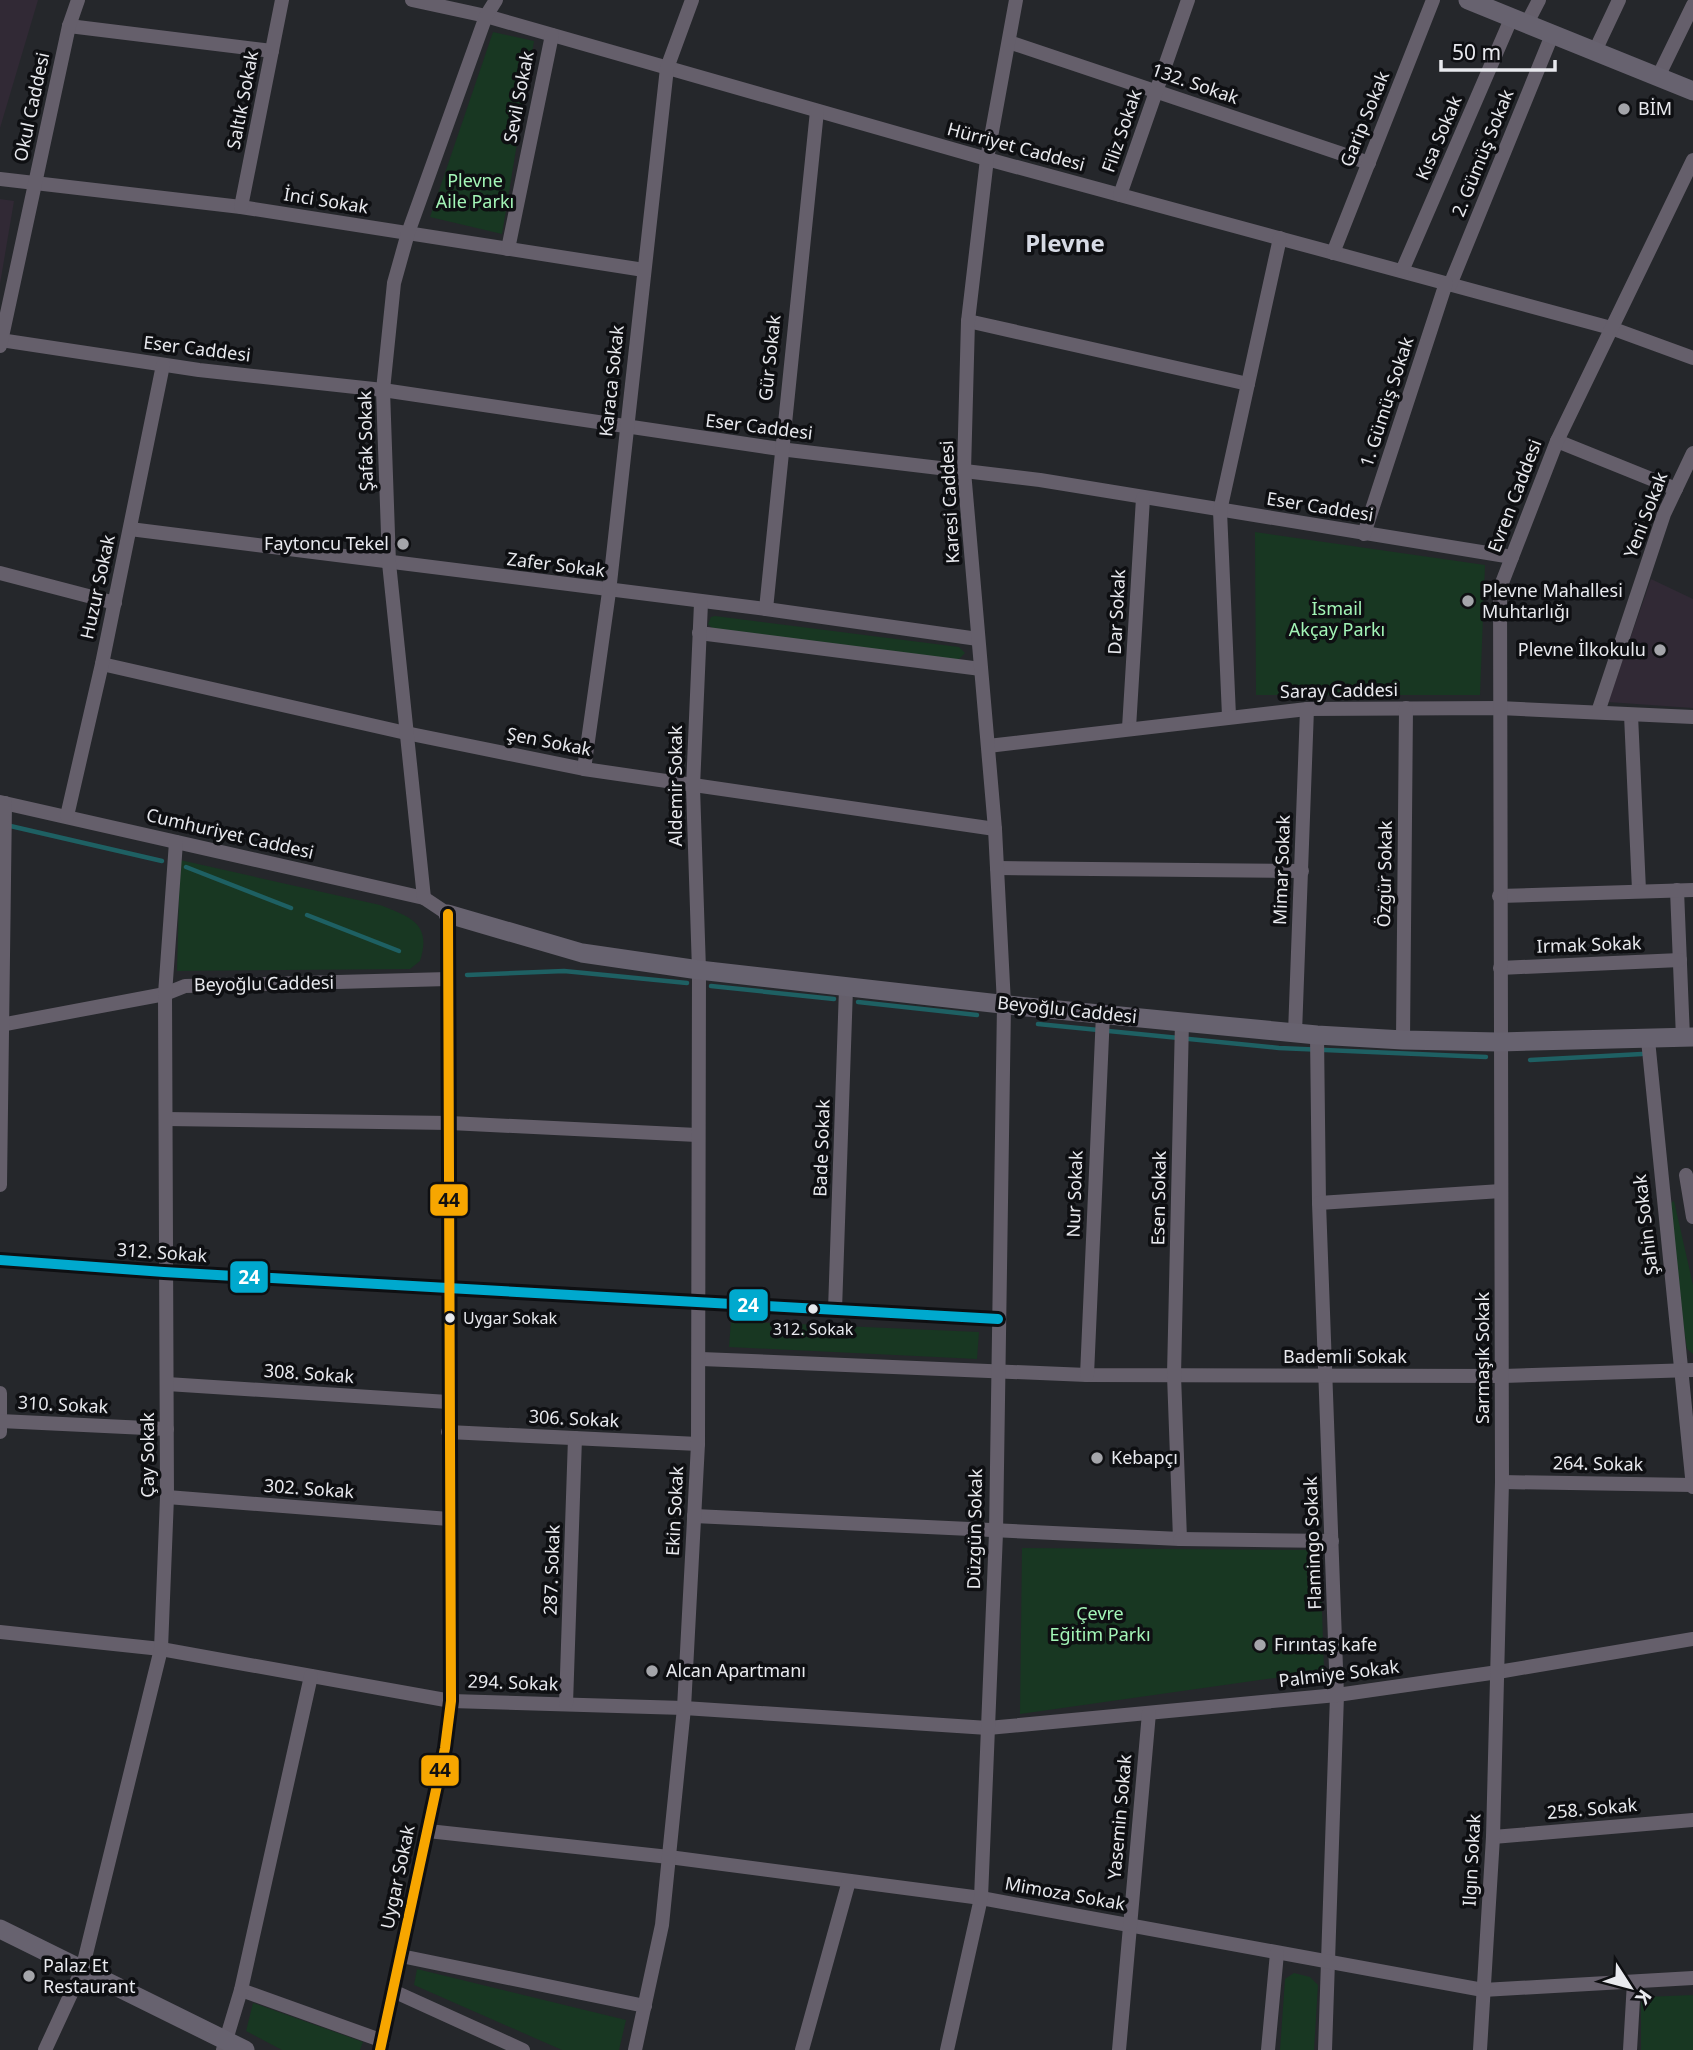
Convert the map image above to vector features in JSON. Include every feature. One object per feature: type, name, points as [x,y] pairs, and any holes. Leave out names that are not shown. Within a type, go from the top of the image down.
[{"type":"main road","points":[[1468,0],[1693,91]]},
{"type":"main road","name":"Beyoğlu Caddesi","points":[[447,914],[582,953],[846,988],[1004,1004],[1102,1025],[1182,1032],[1295,1033],[1317,1045],[1403,1040],[1499,1042],[1688,1037]]},
{"type":"main road","points":[[0,1929],[225,2045],[245,2050]]},
{"type":"street","name":"Okul Caddesi","points":[[1,342],[69,26],[78,0]]},
{"type":"street","name":"Saltık Sokak","points":[[241,207],[282,0]]},
{"type":"street","name":"Hürriyet Caddesi","points":[[412,0],[486,16],[987,159],[1611,328],[1693,358]]},
{"type":"street","name":"Şafak Sokak","points":[[424,898],[389,563],[383,390],[394,284],[408,233],[486,16],[496,0]]},
{"type":"street","name":"Karaca Sokak","points":[[584,769],[609,592],[667,68],[692,0]]},
{"type":"street","name":"Karesi Caddesi","points":[[1004,1004],[995,829],[964,471],[968,321],[987,159],[1016,0]]},
{"type":"street","name":"Filiz Sokak","points":[[1119,195],[1188,0]]},
{"type":"street","name":"Garip Sokak","points":[[1333,253],[1433,0]]},
{"type":"street","name":"Kısa Sokak","points":[[1402,271],[1519,22],[1539,0]]},
{"type":"street","points":[[1595,51],[1619,0]]},
{"type":"street","points":[[1658,77],[1693,5]]},
{"type":"street","points":[[69,26],[272,51]]},
{"type":"street","name":"Sevil Sokak","points":[[508,249],[552,35]]},
{"type":"street","name":"2. Gümüş Sokak","points":[[1448,284],[1552,35]]},
{"type":"street","name":"132. Sokak","points":[[1009,43],[1369,163]]},
{"type":"street","name":"Gür Sokak","points":[[766,609],[780,449],[817,111]]},
{"type":"street","name":"Evren Caddesi","points":[[1499,1042],[1500,588],[1557,440],[1693,160]]},
{"type":"street","name":"İnci Sokak","points":[[0,179],[241,207],[644,270]]},
{"type":"street","points":[[1229,716],[1220,511],[1280,238]]},
{"type":"street","name":"1. Gümüş Sokak","points":[[1364,534],[1448,284]]},
{"type":"street","points":[[968,321],[1248,384]]},
{"type":"street","name":"Eser Caddesi","points":[[1,342],[163,365],[383,390],[626,428],[964,471],[1512,557]]},
{"type":"street","name":"Huzur Sokak","points":[[67,816],[115,603],[163,365]]},
{"type":"street","points":[[1557,440],[1676,489]]},
{"type":"street","name":"Yeni Sokak","points":[[1598,712],[1664,513],[1693,453]]},
{"type":"street","name":"Dar Sokak","points":[[1129,728],[1143,498]]},
{"type":"street","name":"Zafer Sokak","points":[[130,529],[609,592],[766,609],[978,639]]},
{"type":"street","points":[[0,573],[115,603]]},
{"type":"street","name":"Aldemir Sokak","points":[[699,970],[693,787],[701,603]]},
{"type":"street","points":[[699,633],[981,669]]},
{"type":"street","name":"Şen Sokak","points":[[102,664],[406,733],[584,769],[995,829]]},
{"type":"street","name":"Özgür Sokak","points":[[1403,1040],[1406,708]]},
{"type":"street","name":"Saray Caddesi","points":[[988,746],[1307,709],[1499,708],[1693,717]]},
{"type":"street","name":"Mimar Sokak","points":[[1295,1033],[1307,709]]},
{"type":"street","points":[[1631,715],[1639,890]]},
{"type":"street","points":[[0,1185],[5,838],[2,803]]},
{"type":"street","name":"Cumhuriyet Caddesi","points":[[2,803],[424,898],[447,914]]},
{"type":"street","name":"Çay Sokak","points":[[45,2050],[82,1970],[161,1649],[167,1497],[164,1272],[165,994],[176,842]]},
{"type":"street","points":[[997,868],[1302,871]]},
{"type":"street","points":[[1677,890],[1679,960],[1688,1037]]},
{"type":"street","points":[[1499,896],[1693,890]]},
{"type":"street","name":"Uygar Sokak","points":[[382,2045],[445,1748],[451,1701],[453,1637],[448,1432],[450,1123],[447,914]]},
{"type":"street","name":"Irmak Sokak","points":[[1500,968],[1679,960]]},
{"type":"street","name":"Ekin Sokak","points":[[635,2050],[662,1925],[684,1708],[701,1359],[696,1135],[699,970]]},
{"type":"street","name":"Beyoğlu Caddesi","points":[[1,1025],[165,994],[185,986],[448,979]]},
{"type":"street","name":"Bade Sokak","points":[[835,1310],[846,988]]},
{"type":"street","name":"Düzgün Sokak","points":[[947,2050],[981,1898],[996,1533],[1004,1004]]},
{"type":"street","name":"Nur Sokak","points":[[1087,1375],[1102,1025]]},
{"type":"street","name":"Esen Sokak","points":[[1180,1539],[1174,1375],[1182,1032]]},
{"type":"street","name":"Şahin Sokak","points":[[1647,1040],[1659,1178],[1688,1371],[1693,1486]]},
{"type":"street","name":"Sarmaşık Sokak","points":[[1498,1672],[1503,1377],[1499,1042]]},
{"type":"street","name":"Flamingo Sokak","points":[[1317,1045],[1319,1203],[1328,1377],[1337,1695],[1325,2050]]},
{"type":"street","points":[[166,1119],[450,1123],[696,1135]]},
{"type":"street","points":[[1659,1178],[1689,1175],[1693,1217]]},
{"type":"street","points":[[1319,1203],[1501,1191]]},
{"type":"street","name":"312. Sokak","points":[[0,1260],[447,1289],[998,1319]]},
{"type":"street","name":"Bademli Sokak","points":[[701,1359],[1087,1375],[1503,1377],[1688,1371]]},
{"type":"street","name":"308. Sokak","points":[[167,1384],[448,1402]]},
{"type":"street","points":[[0,1393],[0,1432]]},
{"type":"street","name":"310. Sokak","points":[[0,1421],[167,1429]]},
{"type":"street","name":"306. Sokak","points":[[448,1432],[698,1444]]},
{"type":"street","name":"287. Sokak","points":[[566,1704],[575,1438]]},
{"type":"street","name":"264. Sokak","points":[[1502,1482],[1693,1486]]},
{"type":"street","name":"302. Sokak","points":[[167,1497],[449,1519]]},
{"type":"street","points":[[694,1516],[996,1533],[1332,1541]]},
{"type":"street","name":"294. Sokak","points":[[0,1632],[161,1649],[451,1701],[684,1708],[988,1728]]},
{"type":"street","name":"Palmiye Sokak","points":[[988,1728],[1337,1695],[1498,1672],[1693,1639]]},
{"type":"street","name":"Ilgın Sokak","points":[[1479,2050],[1493,1836],[1498,1672]]},
{"type":"street","points":[[225,2045],[241,1990],[311,1676]]},
{"type":"street","name":"Yasemin Sokak","points":[[1119,2050],[1149,1713]]},
{"type":"street","name":"258. Sokak","points":[[1493,1836],[1693,1821]]},
{"type":"street","name":"Mimoza Sokak","points":[[428,1831],[669,1857],[981,1898],[1483,1990],[1693,1978]]},
{"type":"street","points":[[802,2050],[849,1881]]},
{"type":"street","points":[[1268,2050],[1277,1952]]},
{"type":"street","points":[[401,1956],[645,2006]]},
{"type":"street","points":[[1630,2050],[1634,1982]]},
{"type":"street","points":[[241,1990],[382,2045]]},
{"type":"street","points":[[394,1991],[523,2050]]},
{"type":"shaded area","points":[[0,0],[38,0],[0,128]]},
{"type":"shaded area","points":[[0,199],[14,201],[0,284]]},
{"type":"shaded area","name":"Plevne İlkokulu","points":[[1651,579],[1693,599],[1693,708],[1608,702]]},
{"type":"green space","name":"Plevne Aile Parkı","points":[[493,32],[534,41],[502,234],[430,217]]},
{"type":"green space","name":"İsmail Akçay Parkı","points":[[1255,532],[1485,565],[1480,695],[1256,695]]},
{"type":"green space","points":[[711,617],[959,647],[965,653],[958,660],[713,629],[708,624]]},
{"type":"green space","points":[[180,860],[391,909],[409,918],[421,930],[423,948],[420,961],[410,969],[177,971]]},
{"type":"green space","points":[[1674,1201],[1693,1285],[1693,1354],[1687,1349],[1684,1330],[1669,1204]]},
{"type":"green space","points":[[731,1321],[979,1332],[977,1359],[729,1347]]},
{"type":"green space","name":"Çevre Eğitim Parkı","points":[[1022,1548],[1320,1550],[1324,1671],[1020,1714]]},
{"type":"green space","points":[[417,1969],[626,2020],[619,2050],[562,2050],[414,1985]]},
{"type":"green space","points":[[1294,1973],[1310,1977],[1318,1985],[1314,2050],[1280,2050],[1285,1979]]},
{"type":"green space","points":[[1693,1995],[1693,2050],[1641,2050],[1641,2001],[1645,1997]]},
{"type":"green space","points":[[253,2003],[363,2042],[360,2050],[282,2050],[246,2031]]},
{"type":"waterway","points":[[6,825],[162,861]]},
{"type":"waterway","points":[[186,867],[291,908]]},
{"type":"waterway","points":[[307,915],[399,951]]},
{"type":"waterway","points":[[467,975],[564,971],[687,983]]},
{"type":"waterway","points":[[711,986],[834,999]]},
{"type":"waterway","points":[[858,1002],[977,1015]]},
{"type":"waterway","points":[[1038,1024],[1279,1048],[1486,1057]]},
{"type":"waterway","points":[[1530,1060],[1642,1054]]},
{"type":"transit line","name":"44","points":[[380,2050],[445,1748],[451,1701],[448,914]]},
{"type":"transit line","name":"24","points":[[0,1260],[164,1272],[998,1319]]},
{"type":"place","name":"BİM","points":[[1624,109]]},
{"type":"place","name":"Faytoncu Tekel","points":[[403,544]]},
{"type":"place","name":"Plevne Mahallesi Muhtarlığı","points":[[1468,601]]},
{"type":"place","name":"Plevne İlkokulu","points":[[1660,650]]},
{"type":"place","name":"312. Sokak","points":[[813,1309]]},
{"type":"place","name":"Uygar Sokak","points":[[450,1318]]},
{"type":"place","name":"Kebapçı","points":[[1097,1458]]},
{"type":"place","name":"Fırıntaş kafe","points":[[1260,1645]]},
{"type":"place","name":"Alcan Apartmanı","points":[[652,1671]]},
{"type":"place","name":"Palaz Et Restaurant","points":[[29,1976]]},
{"type":"district","name":"Plevne","points":[[1065,244]]}]
